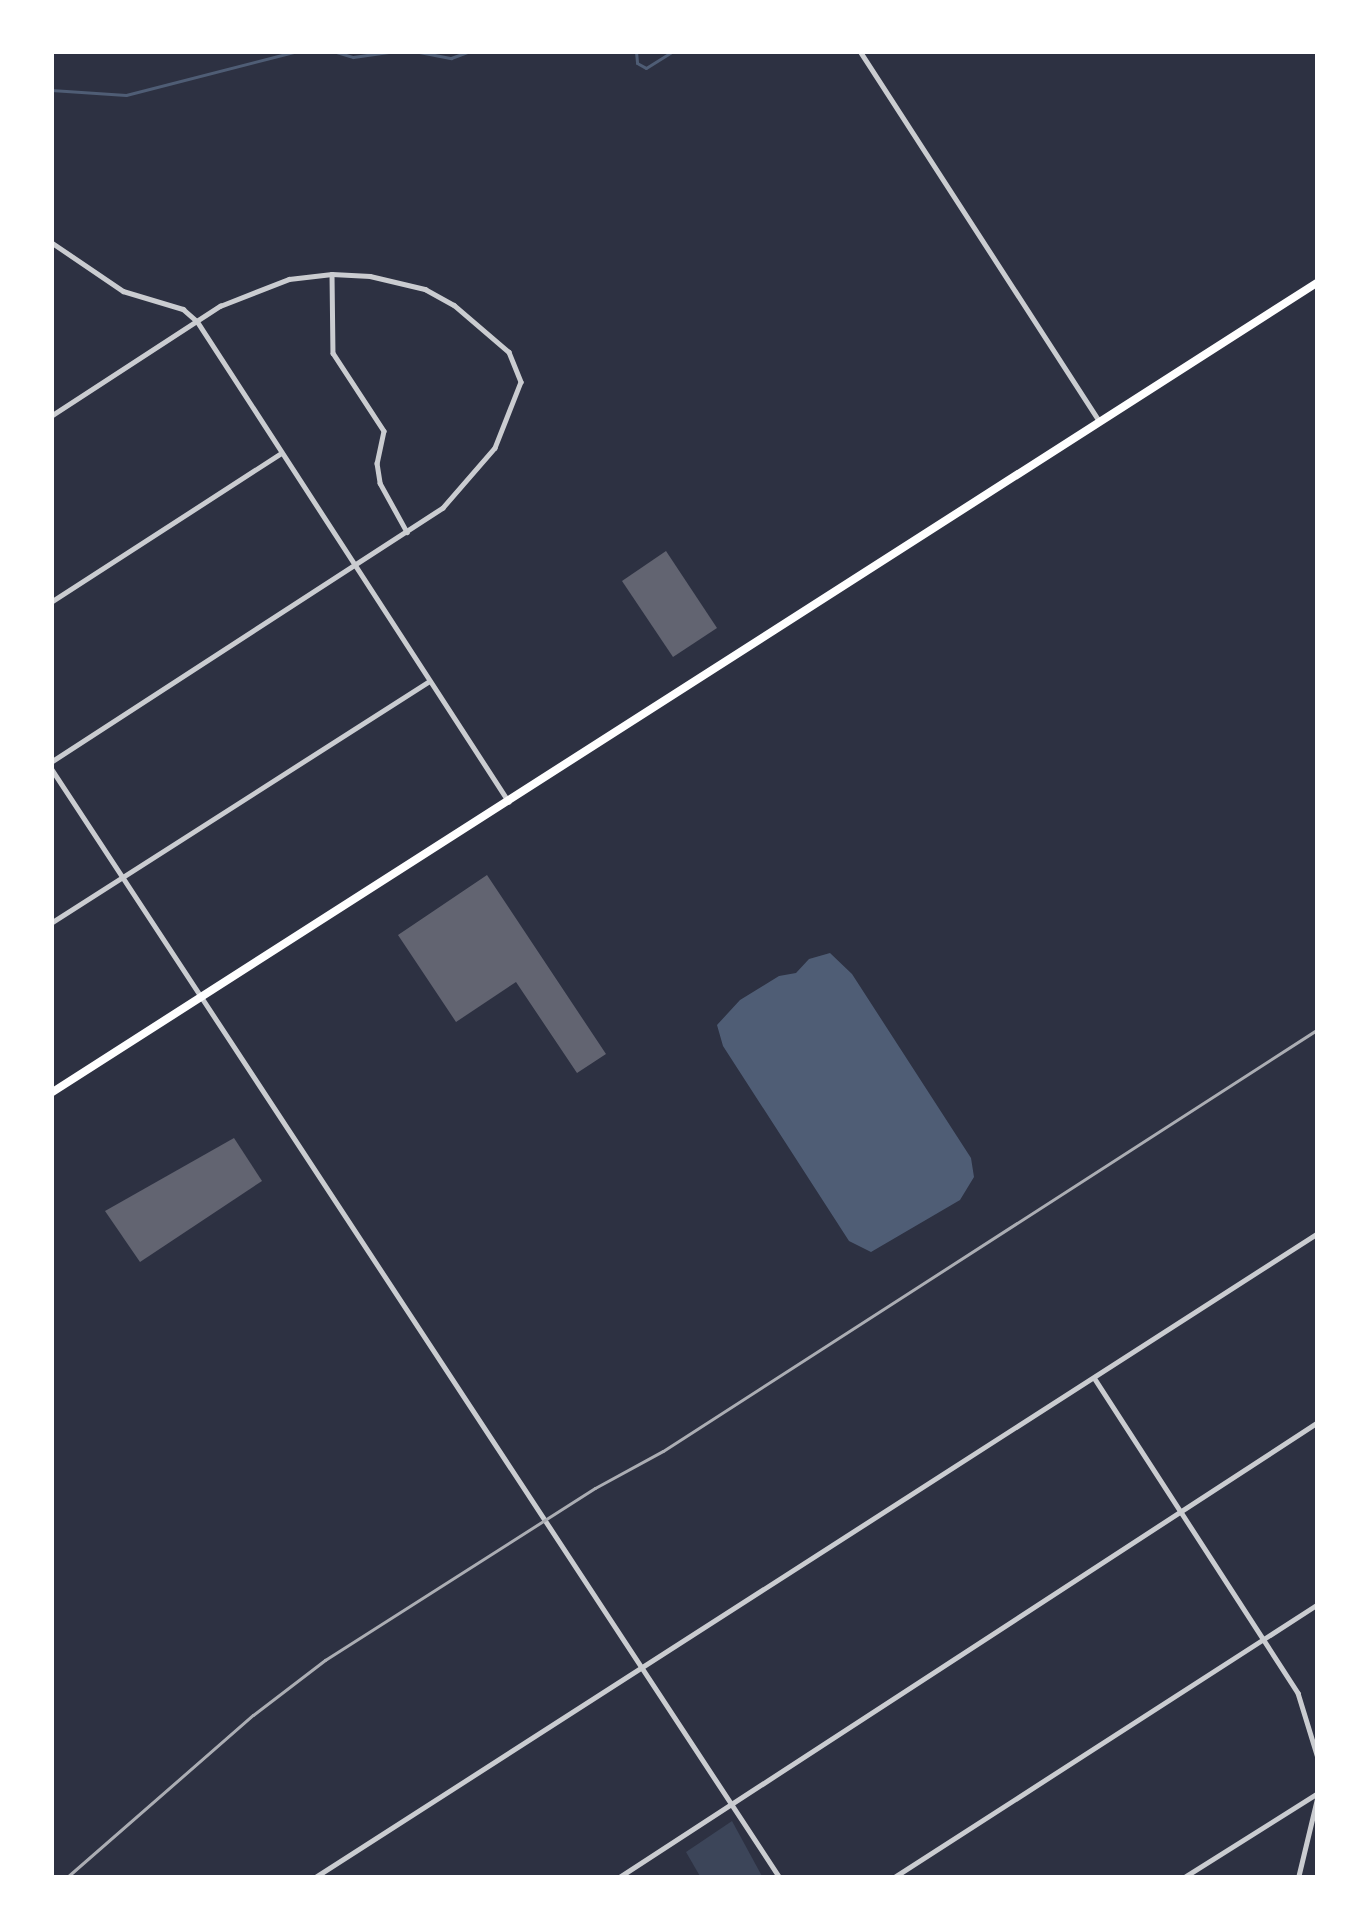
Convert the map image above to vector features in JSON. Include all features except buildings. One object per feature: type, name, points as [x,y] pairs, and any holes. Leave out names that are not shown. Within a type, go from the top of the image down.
[{"type":"main road","points":[[51,1093],[1318,282]]},
{"type":"street","points":[[860,51],[1100,423]]},
{"type":"street","points":[[51,242],[123,291],[183,309],[197,321],[508,802]]},
{"type":"street","points":[[332,274],[333,353],[384,430],[377,463],[380,483],[408,533]]},
{"type":"street","points":[[51,416],[252,290],[332,274],[370,276],[425,290],[493,335],[520,374],[514,411],[487,460],[452,500],[51,765],[780,1878]]},
{"type":"street","points":[[51,602],[281,453]]},
{"type":"street","points":[[51,923],[429,681]]},
{"type":"street","points":[[314,1878],[1318,1233]]},
{"type":"street","points":[[1095,1379],[1298,1693],[1318,1758]]},
{"type":"street","points":[[618,1878],[1318,1423]]},
{"type":"street","points":[[893,1878],[1318,1604]]},
{"type":"street","points":[[1183,1878],[1318,1794]]},
{"type":"street","points":[[1298,1878],[1318,1794]]},
{"type":"shaded area","points":[[830,953],[852,974],[971,1158],[974,1177],[960,1200],[871,1252],[849,1241],[723,1046],[717,1025],[740,1000],[779,976],[796,973],[809,959]]},
{"type":"shaded area","points":[[732,1821],[763,1878],[701,1878],[686,1852]]},
{"type":"waterway","points":[[51,90],[126,95],[297,51]]},
{"type":"waterway","points":[[333,51],[353,57],[396,51]]},
{"type":"waterway","points":[[414,51],[451,58],[470,51]]},
{"type":"waterway","points":[[525,51],[543,51]]},
{"type":"waterway","points":[[636,51],[637,63],[646,68],[673,51]]},
{"type":"railway","points":[[66,1878],[253,1715],[325,1660],[595,1488],[663,1451],[1318,1029]]}]
